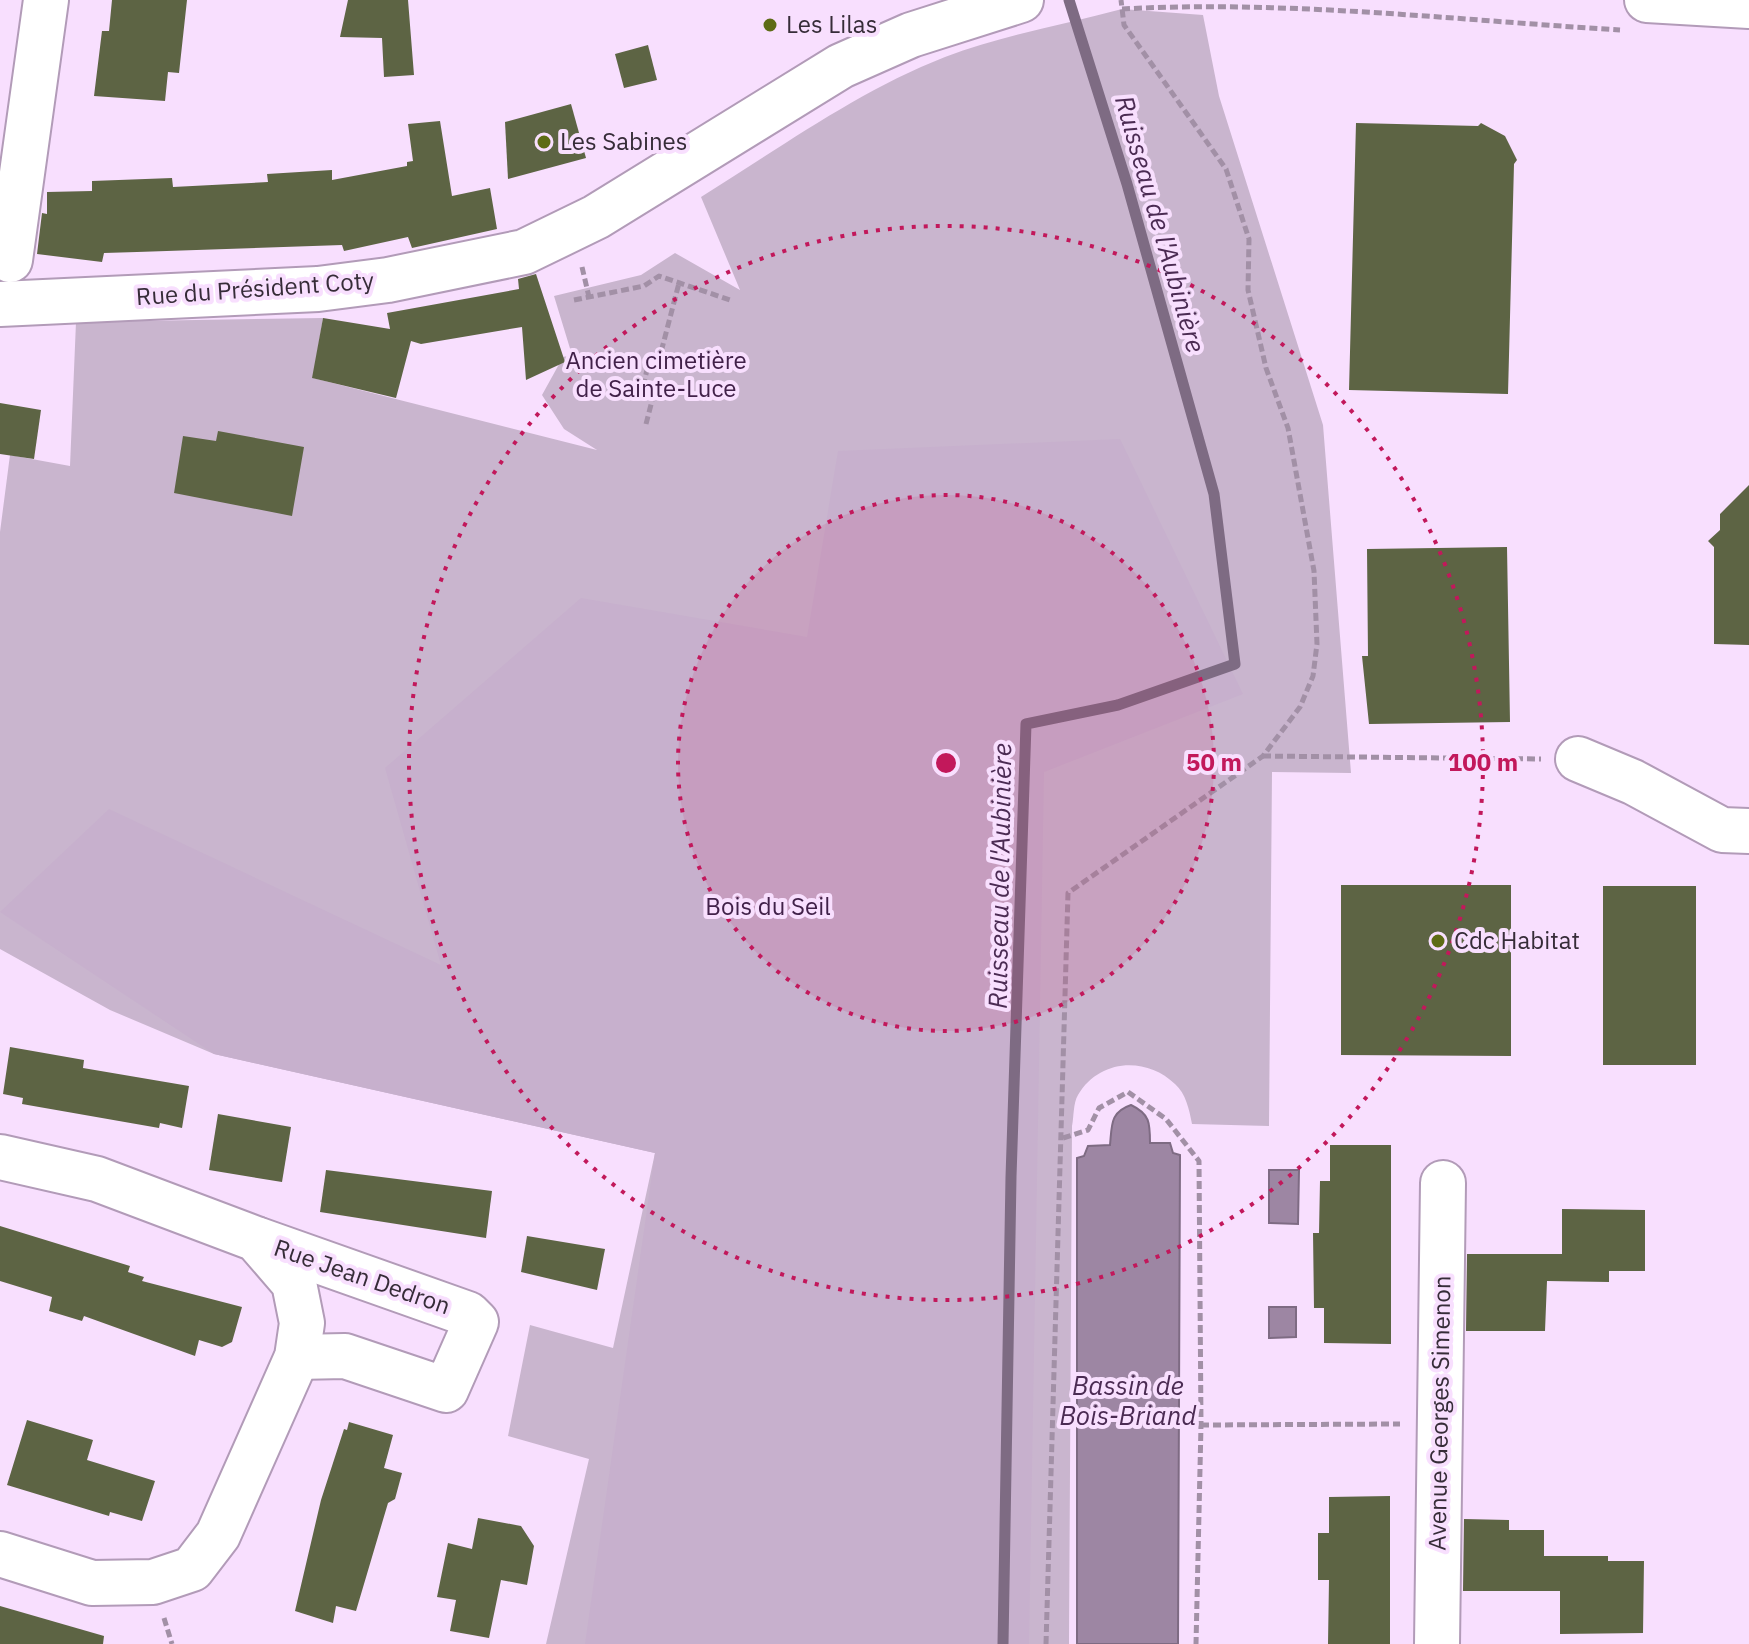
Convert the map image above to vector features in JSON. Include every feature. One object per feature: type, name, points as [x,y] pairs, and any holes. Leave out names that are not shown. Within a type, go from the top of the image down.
[{"type":"street","points":[[10,260],[46,0]]},
{"type":"street","name":"Rue du Président Coty","points":[[0,304],[318,289],[388,280],[524,252],[584,224],[841,66],[911,35],[1013,2]]},
{"type":"street","points":[[1634,15],[1749,6]]},
{"type":"street","points":[[1578,759],[1633,782],[1722,830],[1749,831]]},
{"type":"street","name":"Rue Jean Dedron","points":[[0,1157],[97,1179],[468,1314],[476,1322],[446,1390],[345,1356],[297,1357]]},
{"type":"street","name":"Avenue Georges Simenon","points":[[1437,1644],[1443,1183]]},
{"type":"street","name":"Rue Jean Dedron","points":[[0,1554],[92,1583],[153,1582],[192,1569],[218,1535],[297,1357],[302,1323],[294,1283],[256,1239]]},
{"type":"path","points":[[1046,1644],[1068,893],[1263,756],[1300,707],[1313,676],[1317,644],[1314,571],[1298,478],[1288,428],[1259,337],[1248,290],[1249,239],[1226,169],[1124,25],[1121,0]]},
{"type":"path","points":[[1122,9],[1195,3],[1634,15]]},
{"type":"path","points":[[583,269],[589,297]]},
{"type":"path","points":[[574,300],[644,286],[659,276],[733,301]]},
{"type":"path","points":[[646,424],[654,393],[642,390],[651,354],[660,356],[679,283]]},
{"type":"path","points":[[1263,756],[1578,759]]},
{"type":"path","points":[[1063,1138],[1088,1130],[1099,1108],[1128,1092],[1166,1119],[1199,1161],[1201,1425],[1196,1644]]},
{"type":"path","points":[[1201,1425],[1440,1424]]},
{"type":"green space","name":"Ancien cimetière de Sainte-Luce","points":[[1122,9],[1203,15],[1219,96],[1323,425],[1351,773],[1272,772],[1269,1126],[1192,1124],[1179,1088],[1163,1075],[1137,1066],[1110,1068],[1098,1074],[1076,1098],[1072,1126],[1069,1644],[546,1644],[589,1459],[508,1436],[530,1325],[613,1348],[655,1153],[214,1054],[110,1010],[0,949],[0,532],[10,455],[70,466],[76,322],[323,318],[313,378],[597,450],[564,429],[542,395],[563,357],[572,355],[554,296],[641,275],[675,253],[740,290],[701,197],[820,121],[913,71],[988,42]]},
{"type":"green space","name":"Bois du Seil","points":[[1120,439],[1243,694],[1044,772],[1029,1644],[585,1644],[655,1153],[214,1054],[0,912],[109,809],[441,965],[385,768],[581,598],[807,637],[838,451]]},
{"type":"water","name":"Bassin de Bois-Briand","points":[[1131,1105],[1148,1120],[1150,1143],[1170,1143],[1173,1153],[1180,1155],[1178,1644],[1077,1644],[1077,1158],[1084,1156],[1088,1146],[1110,1145],[1116,1115]]},
{"type":"water","points":[[1269,1170],[1299,1170],[1298,1224],[1269,1223]]},
{"type":"water","points":[[1269,1307],[1296,1307],[1296,1337],[1269,1338]]},
{"type":"building","points":[[112,0],[187,0],[179,73],[168,72],[165,101],[94,96],[102,31],[109,31]]},
{"type":"building","points":[[348,0],[408,0],[414,75],[384,77],[382,38],[340,37]]},
{"type":"building","points":[[648,45],[657,80],[624,88],[615,54]]},
{"type":"building","name":"Les Sabines","points":[[571,104],[586,158],[508,179],[505,122]]},
{"type":"building","points":[[440,121],[452,196],[490,188],[497,229],[412,248],[408,237],[344,251],[342,245],[104,253],[102,262],[37,254],[42,213],[47,214],[47,192],[92,191],[92,181],[172,178],[173,187],[268,182],[267,174],[332,170],[332,180],[407,166],[407,162],[413,161],[408,124]]},
{"type":"building","points":[[1356,123],[1478,126],[1481,123],[1505,136],[1517,160],[1514,164],[1508,394],[1349,390]]},
{"type":"building","points":[[536,274],[565,362],[526,380],[522,327],[421,344],[411,341],[396,398],[312,378],[323,318],[390,329],[387,313],[519,289],[518,279]]},
{"type":"building","points":[[0,403],[41,410],[34,459],[0,454]]},
{"type":"building","points":[[218,431],[304,447],[292,516],[174,493],[183,436],[216,441]]},
{"type":"building","points":[[1749,485],[1749,645],[1714,644],[1714,547],[1708,541],[1720,530],[1720,514]]},
{"type":"building","points":[[1507,547],[1510,722],[1369,724],[1362,656],[1368,656],[1367,549]]},
{"type":"building","points":[[1341,885],[1511,885],[1511,1056],[1341,1055]]},
{"type":"building","points":[[1603,886],[1696,886],[1696,1065],[1603,1065]]},
{"type":"building","points":[[10,1047],[84,1060],[83,1068],[189,1086],[182,1128],[160,1123],[159,1128],[22,1104],[23,1098],[3,1094]]},
{"type":"building","points":[[218,1114],[291,1127],[282,1182],[209,1170]]},
{"type":"building","points":[[1330,1145],[1391,1145],[1391,1344],[1324,1343],[1324,1308],[1314,1308],[1313,1233],[1319,1233],[1320,1181],[1330,1181]]},
{"type":"building","points":[[326,1170],[492,1191],[486,1238],[320,1212]]},
{"type":"building","points":[[1562,1209],[1645,1210],[1645,1271],[1609,1271],[1609,1282],[1547,1281],[1545,1331],[1466,1331],[1467,1254],[1562,1254]]},
{"type":"building","points":[[0,1226],[130,1266],[128,1272],[144,1277],[142,1281],[242,1307],[232,1342],[222,1347],[199,1340],[195,1356],[84,1316],[82,1321],[49,1311],[52,1297],[0,1281]]},
{"type":"building","points":[[527,1236],[605,1249],[597,1290],[521,1272]]},
{"type":"building","points":[[27,1420],[93,1440],[87,1460],[155,1481],[142,1521],[110,1512],[109,1516],[7,1485]]},
{"type":"building","points":[[349,1422],[393,1435],[384,1468],[402,1473],[395,1499],[388,1503],[356,1611],[336,1606],[333,1623],[295,1611],[321,1500]]},
{"type":"building","points":[[1390,1496],[1390,1644],[1328,1644],[1329,1580],[1318,1580],[1318,1533],[1329,1533],[1329,1497]]},
{"type":"building","points":[[478,1518],[521,1526],[534,1546],[527,1585],[501,1580],[489,1638],[450,1631],[456,1600],[437,1597],[448,1543],[472,1549]]},
{"type":"building","points":[[1464,1519],[1509,1520],[1509,1530],[1544,1530],[1544,1556],[1608,1556],[1608,1561],[1644,1561],[1643,1633],[1560,1634],[1560,1591],[1463,1591]]},
{"type":"building","points":[[0,1606],[104,1636],[103,1644],[0,1644]]},
{"type":"waterway","name":"Ruisseau de l'Aubinière","points":[[1003,1644],[1011,1177],[1026,724],[1118,705],[1235,664],[1214,494],[1127,184],[1069,0]]},
{"type":"place","name":"Les Lilas","points":[[770,25]]},
{"type":"place","name":"Les Sabines","points":[[544,142]]},
{"type":"place","name":"Cdc Habitat","points":[[1438,941]]}]
